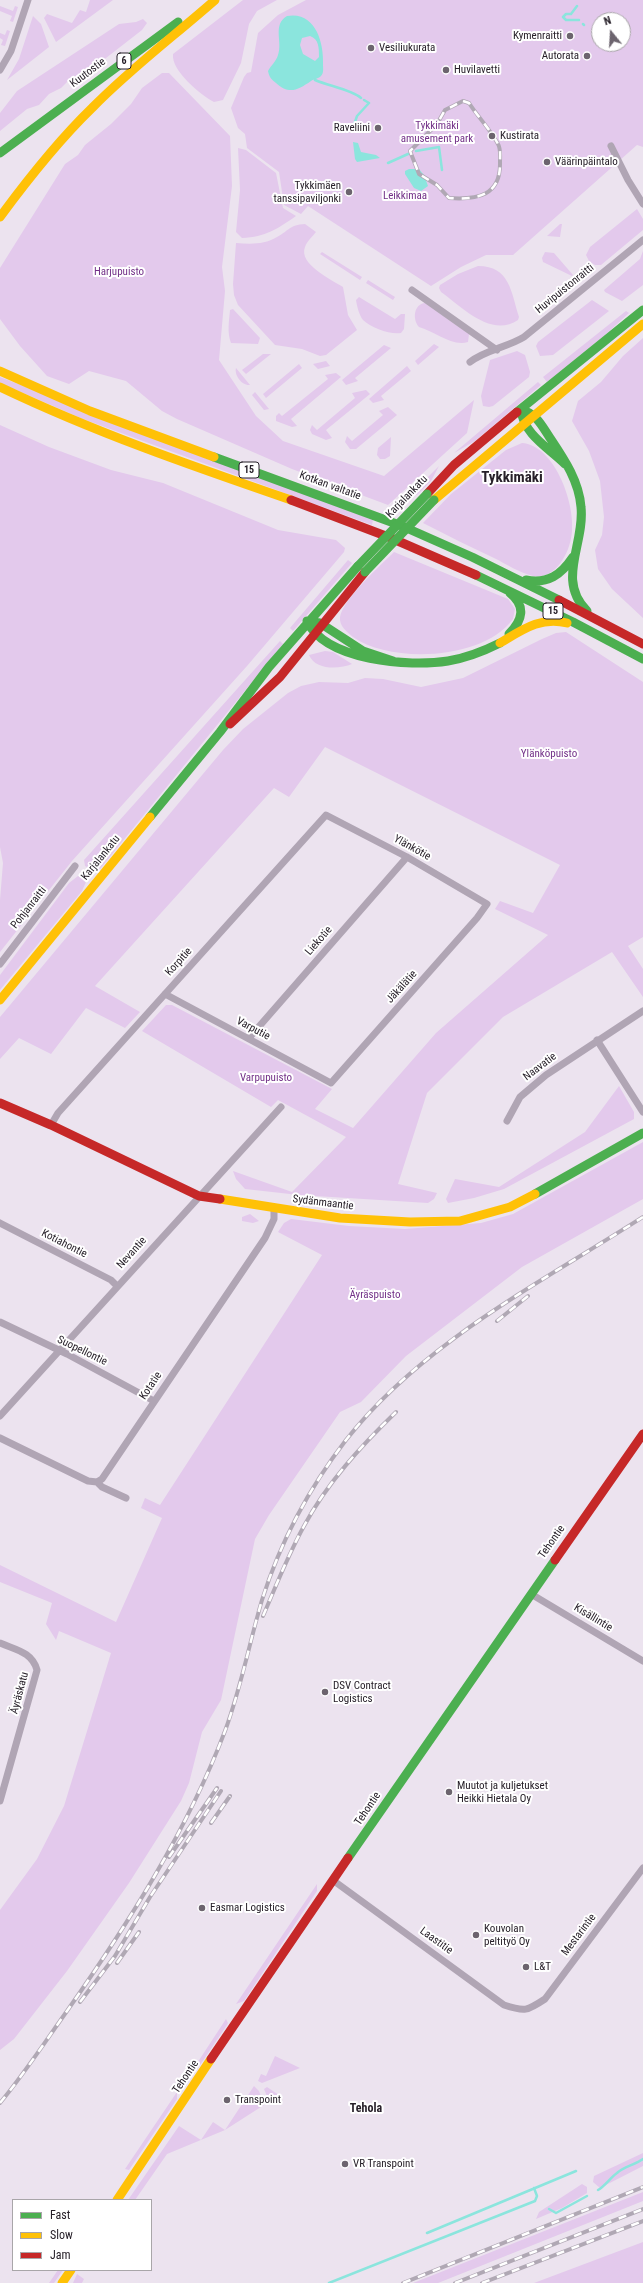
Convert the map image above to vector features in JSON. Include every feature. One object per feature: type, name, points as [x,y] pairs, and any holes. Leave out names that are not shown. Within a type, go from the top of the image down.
[{"type":"main road","name":"Kuutostie","points":[[40,124],[209,0]]},
{"type":"main road","points":[[0,217],[45,159],[75,124],[126,77],[216,0]]},
{"type":"main road","points":[[0,149],[40,124]]},
{"type":"main road","name":"6","points":[[0,153],[40,124]]},
{"type":"main road","name":"Karjalankatu","points":[[220,732],[270,688],[316,634],[343,597],[431,497],[454,465],[643,310]]},
{"type":"main road","name":"Karjalankatu","points":[[0,1000],[220,732],[239,704],[307,620],[358,566],[431,497],[525,423],[643,324]]},
{"type":"main road","name":"Kotkan valtatie","points":[[0,371],[128,426],[368,512],[497,569],[643,644]]},
{"type":"main road","name":"15","points":[[0,387],[31,403],[158,453],[361,526],[553,611],[643,659]]},
{"type":"main road","points":[[0,396],[31,403]]},
{"type":"main road","points":[[521,410],[534,415],[576,483],[581,505],[581,528],[575,553],[572,584],[575,597],[583,608],[603,623]]},
{"type":"main road","points":[[521,410],[525,423],[565,464]]},
{"type":"main road","points":[[497,569],[534,582],[549,581],[561,573],[575,553]]},
{"type":"main road","points":[[497,585],[518,599],[522,610],[518,626],[502,641]]},
{"type":"main road","points":[[307,620],[316,634],[326,642],[345,650],[413,664],[442,662],[469,656],[502,641],[535,623],[550,619],[564,621],[607,640]]},
{"type":"main road","points":[[307,620],[316,620],[364,652],[393,661]]},
{"type":"main road","name":"Sydänmaantie","points":[[0,1103],[51,1125],[199,1196],[274,1209],[340,1218],[431,1223],[460,1221],[510,1207],[601,1158],[643,1133]]},
{"type":"main road","name":"Tehontie","points":[[118,2199],[285,1949],[334,1881],[434,1731],[643,1434]]},
{"type":"main road","points":[[62,2283],[70,2271]]},
{"type":"street","points":[[0,70],[11,51],[28,0]]},
{"type":"street","points":[[612,146],[628,180],[643,204]]},
{"type":"street","name":"Huvipuistonraitti","points":[[470,362],[476,357],[497,350],[524,337],[643,240]]},
{"type":"street","points":[[412,290],[497,350]]},
{"type":"street","name":"Ylänkötie","points":[[326,815],[407,857],[487,904]]},
{"type":"street","name":"Korpitie","points":[[51,1125],[58,1113],[326,815]]},
{"type":"street","name":"Liekotie","points":[[249,1038],[407,857]]},
{"type":"street","name":"Pohjanraitti","points":[[0,964],[75,866]]},
{"type":"street","name":"Jäkälätie","points":[[331,1083],[477,918],[487,904]]},
{"type":"street","name":"Varputie","points":[[165,994],[331,1083]]},
{"type":"street","name":"Naavatie","points":[[507,1121],[524,1092],[596,1040],[643,1011]]},
{"type":"street","points":[[596,1040],[643,1112]]},
{"type":"street","name":"Nevantie","points":[[0,1416],[199,1196],[209,1188],[281,1107]]},
{"type":"street","name":"Kotatie","points":[[97,1482],[105,1475],[265,1238],[274,1219],[274,1209]]},
{"type":"street","name":"Kotiahontie","points":[[0,1223],[111,1280],[117,1286]]},
{"type":"street","name":"Suopellontie","points":[[0,1322],[154,1401]]},
{"type":"street","points":[[0,1438],[88,1481],[97,1482],[102,1487],[126,1498]]},
{"type":"street","name":"Kisällintie","points":[[531,1594],[643,1661]]},
{"type":"street","name":"Äyräskatu","points":[[0,1643],[30,1656],[34,1660],[37,1670],[3,1783],[0,1801]]},
{"type":"street","name":"Mestarintie","points":[[528,2008],[545,1999],[643,1868]]},
{"type":"street","name":"Laastitie","points":[[334,1881],[504,2005],[521,2011],[528,2008]]},
{"type":"green space","points":[[90,0],[113,0],[56,42],[44,18],[47,14],[72,23],[80,10],[86,12]]},
{"type":"green space","points":[[243,0],[277,0],[257,11],[249,24],[241,63],[223,100],[214,102],[202,94],[182,75],[174,61],[173,54]]},
{"type":"green space","name":"Tykkimäki amusement park","points":[[306,0],[643,0],[643,147],[637,145],[513,255],[486,255],[461,267],[431,286],[308,206],[301,214],[284,205],[279,172],[247,148],[245,134],[238,128],[231,108],[244,77],[247,73],[251,72],[258,33],[278,15]]},
{"type":"green space","points":[[0,6],[13,11],[15,6],[18,7],[13,22],[10,21],[12,16],[0,11]]},
{"type":"green space","points":[[33,16],[41,24],[49,47],[7,80],[19,59]]},
{"type":"green space","points":[[143,19],[147,23],[142,30],[106,58],[82,74],[68,81],[61,88],[49,94],[39,105],[27,109],[0,131],[0,113],[17,91],[119,24],[136,22]]},
{"type":"green space","points":[[7,30],[10,31],[5,46],[1,45],[3,40],[0,38],[0,33],[5,35]]},
{"type":"green space","name":"Harjupuisto","points":[[162,73],[169,73],[230,136],[232,186],[222,267],[225,291],[219,360],[256,416],[283,441],[384,476],[474,400],[467,433],[388,505],[292,469],[177,419],[162,411],[126,381],[89,371],[69,384],[47,376],[20,346],[0,319],[0,268],[65,164],[78,155],[85,145],[111,124],[131,104],[142,88]]},
{"type":"green space","points":[[238,148],[246,150],[276,173],[283,208],[296,216],[271,232],[258,236],[242,238],[236,232],[240,190]]},
{"type":"green space","points":[[637,209],[643,219],[643,230],[601,265],[595,265],[589,261],[586,255],[590,247]]},
{"type":"green space","points":[[305,224],[316,232],[305,247],[304,253],[306,259],[317,271],[343,287],[348,315],[357,330],[326,355],[320,356],[302,349],[275,345],[238,305],[234,295],[233,284],[236,243],[262,243],[272,240],[293,227]]},
{"type":"green space","points":[[560,224],[562,224],[560,237],[547,236]]},
{"type":"green space","points":[[643,251],[643,285],[622,301],[605,292],[604,290],[640,259]]},
{"type":"green space","points":[[322,252],[362,277],[360,280],[320,254]]},
{"type":"green space","points":[[545,252],[554,253],[573,275],[572,276],[543,262],[542,258]]},
{"type":"green space","points":[[478,266],[489,267],[497,270],[508,282],[519,317],[518,320],[508,325],[487,323],[467,312],[441,292],[439,288],[440,285],[458,274]]},
{"type":"green space","points":[[368,280],[395,297],[393,300],[366,283]]},
{"type":"green space","points":[[359,297],[395,319],[401,314],[405,314],[404,329],[401,333],[392,333],[381,330],[371,326],[363,320],[359,313],[356,300]]},
{"type":"green space","points":[[592,300],[609,311],[553,355],[540,356],[536,346],[538,342]]},
{"type":"green space","points":[[425,303],[469,334],[468,342],[462,343],[449,341],[419,327],[415,320],[415,312],[418,306]]},
{"type":"green space","points":[[233,309],[260,338],[258,344],[231,343],[229,323],[230,310]]},
{"type":"green space","points":[[626,311],[629,313],[604,336],[547,382],[543,377]]},
{"type":"green space","points":[[643,338],[643,618],[612,589],[598,569],[595,550],[602,535],[604,517],[600,481],[589,451],[572,421],[578,401],[601,382],[623,356]]},
{"type":"green space","points":[[434,344],[439,347],[418,365],[415,361]]},
{"type":"green space","points":[[384,345],[391,348],[355,378],[358,381],[346,385],[342,380]]},
{"type":"green space","points":[[517,351],[525,355],[530,372],[529,377],[493,406],[483,406],[481,396],[490,360]]},
{"type":"green space","points":[[263,354],[271,354],[246,374],[242,370]]},
{"type":"green space","points":[[326,361],[330,366],[318,369],[313,364]]},
{"type":"green space","points":[[299,364],[302,368],[266,398],[263,394]]},
{"type":"green space","points":[[407,366],[411,371],[381,396],[384,400],[373,403],[369,399]]},
{"type":"green space","points":[[236,368],[250,385],[244,384],[239,380],[236,374]]},
{"type":"green space","points":[[336,373],[341,377],[291,419],[297,426],[292,427],[276,421],[276,416],[279,413],[282,416],[328,379],[325,375]]},
{"type":"green space","points":[[0,377],[373,520],[372,525],[83,419],[0,383]]},
{"type":"green space","points":[[538,382],[541,385],[475,441],[454,453]]},
{"type":"green space","points":[[366,390],[370,394],[326,430],[332,438],[326,440],[312,434],[310,430],[312,425],[317,430],[355,398],[352,393]]},
{"type":"green space","points":[[255,392],[269,409],[264,410],[252,395]]},
{"type":"green space","points":[[388,407],[397,415],[356,449],[350,449],[345,442],[347,436],[352,441],[383,415],[379,411]]},
{"type":"green space","points":[[0,425],[49,447],[111,470],[163,483],[278,530],[336,540],[345,548],[344,552],[247,666],[72,861],[0,952],[0,900],[3,863],[0,847]]},
{"type":"green space","points":[[391,437],[390,456],[385,459],[380,459],[377,455],[378,448]]},
{"type":"green space","points":[[522,443],[533,446],[544,454],[553,464],[566,491],[570,505],[572,531],[566,555],[556,569],[542,576],[528,575],[518,571],[423,523],[451,494],[506,450]]},
{"type":"green space","points":[[439,466],[431,481],[417,495],[413,492]]},
{"type":"green space","points":[[394,552],[508,599],[515,609],[513,619],[499,633],[481,643],[460,650],[436,654],[413,654],[390,651],[370,646],[353,637],[341,623],[340,617],[343,610],[355,592]]},
{"type":"green space","points":[[348,560],[352,563],[293,631],[290,628]]},
{"type":"green space","name":"Ylänköpuisto","points":[[566,632],[643,682],[643,937],[628,946],[643,969],[643,997],[612,952],[503,1017],[427,1093],[398,1184],[437,1193],[434,1199],[428,1203],[299,1195],[245,1189],[236,1179],[233,1171],[292,1192],[346,1137],[278,1100],[271,1107],[142,1031],[166,1005],[172,1005],[332,1089],[315,1109],[353,1128],[436,1033],[548,935],[495,909],[500,901],[533,913],[560,865],[325,747],[289,797],[274,788],[95,986],[140,1012],[125,1028],[86,1008],[51,1054],[19,1038],[0,1059],[0,1017],[223,750],[243,729],[288,693],[301,686],[319,682],[348,683],[365,678],[383,679],[421,687],[463,678],[542,639],[556,633]]},
{"type":"green space","points":[[280,641],[283,644],[100,869],[95,871],[85,866],[84,860]]},
{"type":"green space","points":[[325,651],[333,652],[352,664],[335,668],[323,666],[317,664],[309,655]]},
{"type":"green space","points":[[78,876],[85,879],[86,882],[82,891],[0,990],[0,975],[69,883]]},
{"type":"green space","points":[[619,1086],[634,1112],[634,1119],[504,1189],[474,1198],[448,1203],[446,1199],[455,1179],[499,1187],[585,1132]]},
{"type":"green space","name":"Äyräspuisto","points":[[643,1142],[643,1199],[522,1267],[406,1356],[361,1402],[340,1412],[269,1515],[255,1539],[221,1700],[202,1732],[189,1783],[181,1801],[129,1883],[67,1971],[14,2039],[0,2050],[0,1910],[37,1859],[64,1806],[111,1653],[59,1631],[56,1640],[46,1624],[52,1603],[0,1582],[0,1565],[116,1622],[162,1518],[141,1508],[145,1498],[160,1505],[322,1255],[278,1232],[284,1223],[291,1219],[349,1226],[405,1229],[481,1223],[513,1214]]},
{"type":"green space","points":[[250,1214],[259,1221],[253,1223],[242,1221],[242,1217]]},
{"type":"green space","points":[[317,1884],[317,1891],[244,2001],[236,2004]]},
{"type":"green space","points":[[226,2019],[228,2023],[227,2025],[194,2074],[188,2077]]},
{"type":"green space","points":[[275,2056],[300,2068],[262,2083],[258,2081],[261,2074],[266,2076]]},
{"type":"green space","points":[[254,2086],[259,2091],[264,2105],[225,2130]]},
{"type":"green space","points":[[267,2087],[279,2095],[269,2101],[264,2089]]},
{"type":"green space","points":[[177,2092],[177,2099],[129,2170],[125,2169]]},
{"type":"green space","points":[[213,2122],[225,2130],[201,2140]]},
{"type":"green space","points":[[179,2126],[201,2140],[167,2154],[136,2199],[129,2199]]},
{"type":"green space","points":[[643,2153],[643,2166],[600,2188],[593,2182],[594,2176]]},
{"type":"green space","points":[[582,2184],[587,2187],[587,2193],[562,2208],[536,2219],[539,2212]]},
{"type":"green space","points":[[643,2192],[643,2201],[438,2283],[413,2283]]},
{"type":"green space","points":[[643,2242],[643,2283],[534,2283]]},
{"type":"green space","points":[[57,2271],[62,2271],[54,2283],[49,2283]]},
{"type":"green space","points":[[77,2274],[84,2279],[82,2283],[73,2283]]},
{"type":"shaded area","points":[[287,16],[305,18],[316,30],[322,47],[322,75],[319,78],[312,80],[302,87],[294,90],[281,87],[273,81],[268,71],[278,55],[279,29],[283,20]],"holes":[[[310,36],[313,37],[318,44],[319,50],[319,57],[315,61],[303,54],[300,45],[302,38]]]},
{"type":"shaded area","points":[[353,142],[358,143],[361,152],[376,155],[380,158],[357,162],[355,159]]},
{"type":"shaded area","points":[[409,169],[419,169],[424,175],[428,186],[421,191],[414,188],[405,174],[405,171]]},
{"type":"waterway","points":[[577,6],[571,14],[566,14],[563,17],[566,20],[579,20]]},
{"type":"waterway","points":[[315,80],[346,90],[361,98]]},
{"type":"waterway","points":[[353,128],[357,116],[369,103],[364,100]]},
{"type":"waterway","points":[[416,151],[439,147],[442,170]]},
{"type":"waterway","points":[[388,163],[408,154]]},
{"type":"waterway","points":[[598,2190],[620,2171],[643,2159]]},
{"type":"waterway","points":[[427,2233],[576,2171]]},
{"type":"waterway","points":[[329,2283],[535,2201],[537,2196],[534,2188]]},
{"type":"waterway","points":[[549,2209],[556,2213],[587,2196]]},
{"type":"railway","points":[[463,101],[469,103],[498,144],[500,148],[499,173],[492,189],[485,194],[469,198],[449,198],[437,185],[419,174],[410,151],[437,124],[445,110],[463,101]]},
{"type":"railway","points":[[0,2103],[18,2081],[112,1945],[155,1876],[193,1805],[210,1768],[236,1699],[269,1579],[287,1537],[308,1497],[346,1440],[376,1405],[446,1344],[524,1291],[643,1217]]},
{"type":"railway","points":[[497,1321],[528,1296]]},
{"type":"railway","points":[[263,1616],[282,1571],[313,1510],[334,1480],[370,1438],[396,1412]]},
{"type":"railway","points":[[169,1857],[217,1788]]},
{"type":"railway","points":[[80,2002],[115,1956],[150,1897],[221,1791]]},
{"type":"railway","points":[[211,1823],[230,1796]]},
{"type":"railway","points":[[117,1963],[139,1932]]},
{"type":"railway","points":[[403,2283],[643,2187]]},
{"type":"railway","points":[[455,2283],[643,2209]]},
{"type":"railway","points":[[482,2283],[643,2221]]},
{"type":"traffic: fast","points":[[0,153],[178,22]]},
{"type":"traffic: fast","points":[[517,412],[643,310]]},
{"type":"traffic: fast","points":[[565,464],[532,434],[523,419],[521,410],[531,414],[541,425],[570,471],[580,497],[581,521],[573,574],[574,587],[578,599],[587,611]]},
{"type":"traffic: fast","points":[[214,457],[402,526],[472,557],[559,600]]},
{"type":"traffic: fast","points":[[358,566],[427,494]]},
{"type":"traffic: fast","points":[[365,572],[434,500]]},
{"type":"traffic: fast","points":[[526,580],[541,581],[553,577],[564,569],[573,557]]},
{"type":"traffic: fast","points":[[150,817],[220,732],[269,667],[358,566]]},
{"type":"traffic: fast","points":[[476,575],[573,622],[643,659]]},
{"type":"traffic: fast","points":[[509,634],[517,624],[521,613],[519,603],[510,593]]},
{"type":"traffic: fast","points":[[393,661],[363,651],[320,623],[307,621],[317,634],[332,645],[350,653],[391,662],[432,663],[448,661],[475,654],[500,643]]},
{"type":"traffic: fast","points":[[535,1194],[643,1133]]},
{"type":"traffic: fast","points":[[348,1858],[555,1560]]},
{"type":"traffic: slow","points":[[0,217],[44,161],[79,121],[121,80],[215,0]]},
{"type":"traffic: slow","points":[[434,500],[643,324]]},
{"type":"traffic: slow","points":[[0,371],[90,411],[214,457]]},
{"type":"traffic: slow","points":[[0,387],[107,434],[291,500]]},
{"type":"traffic: slow","points":[[500,643],[524,629],[540,623],[549,621],[567,623]]},
{"type":"traffic: slow","points":[[0,1000],[150,817]]},
{"type":"traffic: slow","points":[[220,1199],[340,1218],[410,1222],[460,1221],[510,1207],[535,1194]]},
{"type":"traffic: slow","points":[[118,2199],[211,2059]]},
{"type":"traffic: slow","points":[[62,2283],[70,2271]]},
{"type":"traffic: jam","points":[[427,494],[454,465],[517,412]]},
{"type":"traffic: jam","points":[[291,500],[391,538],[476,575]]},
{"type":"traffic: jam","points":[[230,724],[280,677],[365,572]]},
{"type":"traffic: jam","points":[[559,600],[643,644]]},
{"type":"traffic: jam","points":[[0,1103],[51,1125],[199,1196],[220,1199]]},
{"type":"traffic: jam","points":[[555,1560],[643,1434]]},
{"type":"traffic: jam","points":[[211,2059],[348,1858]]},
{"type":"place","name":"Kymenraitti","points":[[570,36]]},
{"type":"place","name":"Vesiliukurata","points":[[371,48]]},
{"type":"place","name":"Autorata","points":[[587,56]]},
{"type":"place","name":"Huvilavetti","points":[[446,70]]},
{"type":"place","name":"Raveliini","points":[[378,128]]},
{"type":"place","name":"Kustirata","points":[[492,136]]},
{"type":"place","name":"Väärinpäintalo","points":[[547,162]]},
{"type":"place","name":"Tykkimäen tanssipaviljonki","points":[[349,192]]},
{"type":"place","name":"DSV Contract Logistics","points":[[325,1692]]},
{"type":"place","name":"Muutot ja kuljetukset Heikki Hietala Oy","points":[[449,1792]]},
{"type":"place","name":"Easmar Logistics","points":[[202,1908]]},
{"type":"place","name":"Kouvolan peltityö Oy","points":[[476,1935]]},
{"type":"place","name":"L&T","points":[[526,1967]]},
{"type":"place","name":"Transpoint","points":[[227,2100]]},
{"type":"place","name":"VR Transpoint","points":[[345,2164]]},
{"type":"district","name":"Tykkimäki","points":[[512,478]]},
{"type":"district","name":"Tehola","points":[[366,2109]]},
{"type":"park label","name":"Leikkimaa","points":[[405,196]]},
{"type":"park label","name":"Varpupuisto","points":[[266,1078]]}]
